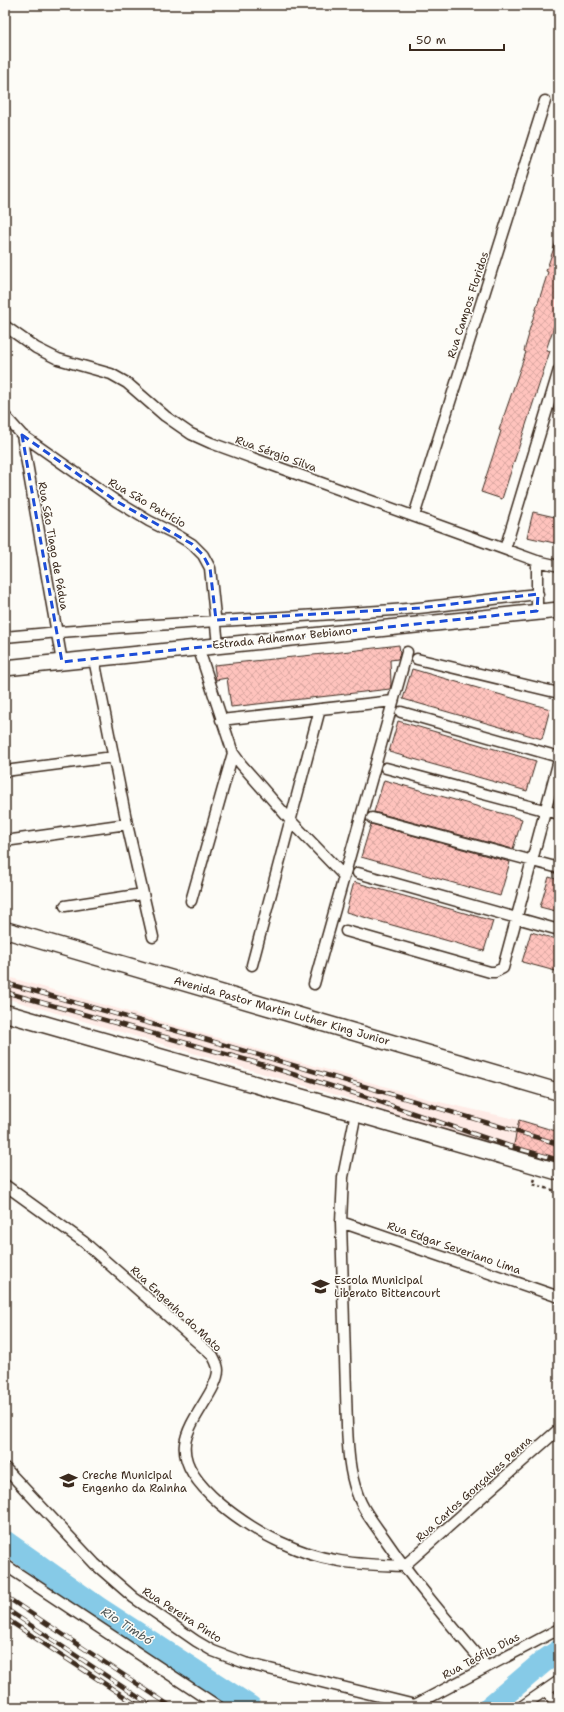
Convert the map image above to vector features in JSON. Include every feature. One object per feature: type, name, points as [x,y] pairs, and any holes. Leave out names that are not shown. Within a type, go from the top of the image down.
[{"type":"main road","name":"Estrada Adhemar Bebiano","points":[[5,668],[537,611],[559,610]]},
{"type":"main road","name":"Avenida Pastor Martin Luther King Junior","points":[[5,930],[559,1092]]},
{"type":"main road","points":[[5,1013],[559,1172]]},
{"type":"street","name":"Rua Campos Floridos","points":[[414,516],[545,101]]},
{"type":"street","name":"Rua Sérgio Silva","points":[[5,326],[36,348],[58,359],[111,374],[127,384],[171,420],[191,434],[211,443],[537,561],[559,566]]},
{"type":"street","points":[[505,549],[559,370]]},
{"type":"street","name":"Rua São Patrício","points":[[5,416],[22,435],[116,501],[192,544],[203,555],[210,568],[218,645]]},
{"type":"street","name":"Rua São Tiago de Pádua","points":[[22,435],[62,662]]},
{"type":"street","points":[[537,561],[537,611]]},
{"type":"street","name":"Estrada Adhemar Bebiano","points":[[5,637],[216,620],[419,608],[538,594]]},
{"type":"street","points":[[198,647],[233,753],[291,821],[344,876]]},
{"type":"street","points":[[314,984],[407,652]]},
{"type":"street","points":[[94,659],[127,824],[153,937]]},
{"type":"street","points":[[417,659],[559,693]]},
{"type":"street","points":[[221,720],[393,701]]},
{"type":"street","points":[[252,965],[320,709]]},
{"type":"street","points":[[402,712],[559,757]]},
{"type":"street","points":[[191,901],[233,753]]},
{"type":"street","points":[[5,771],[113,757]]},
{"type":"street","points":[[346,931],[490,972],[495,972],[503,968],[559,760]]},
{"type":"street","points":[[386,768],[559,814]]},
{"type":"street","points":[[372,818],[559,868]]},
{"type":"street","points":[[5,841],[127,824]]},
{"type":"street","points":[[358,873],[559,930]]},
{"type":"street","points":[[65,906],[143,894]]},
{"type":"street","points":[[356,1113],[343,1177],[341,1222],[347,1433],[352,1476],[357,1494],[367,1513],[404,1566],[486,1666]]},
{"type":"street","name":"Rua Engenho do Mato","points":[[5,1185],[84,1242],[213,1356],[217,1363],[217,1376],[190,1426],[185,1444],[185,1458],[190,1470],[205,1489],[223,1506],[250,1526],[280,1542],[334,1560],[364,1564],[404,1566]]},
{"type":"street","name":"Rua Edgar Severiano Lima","points":[[341,1222],[559,1297]]},
{"type":"street","name":"Rua Carlos Gonçalves Penna","points":[[404,1566],[559,1429]]},
{"type":"street","name":"Rua Pereira Pinto","points":[[5,1468],[95,1564],[134,1598],[213,1651],[245,1663],[415,1706]]},
{"type":"street","points":[[5,1565],[219,1707]]},
{"type":"street","name":"Rua Teófilo Dias","points":[[415,1706],[486,1666],[559,1629]]},
{"type":"street","points":[[521,1707],[559,1681]]},
{"type":"street","points":[[546,1690],[559,1707]]},
{"type":"path","points":[[535,1179],[533,1184],[559,1192]]},
{"type":"highlighted area","points":[[22,435],[116,501],[192,544],[203,555],[210,568],[216,620],[419,608],[538,594],[537,611],[62,662]]},
{"type":"shaded area","points":[[5,976],[435,1101],[519,1120],[513,1150],[431,1127],[357,1101],[5,998]]},
{"type":"building","points":[[557,239],[559,239],[559,312],[546,350],[550,351],[502,499],[481,492],[501,431],[499,430],[526,352],[524,351],[528,334]]},
{"type":"building","points":[[533,512],[559,518],[559,544],[527,537]]},
{"type":"building","points":[[399,645],[400,653],[398,659],[390,660],[390,689],[231,707],[227,678],[216,680],[214,665]]},
{"type":"building","points":[[412,669],[550,709],[542,739],[403,699]]},
{"type":"building","points":[[398,721],[536,761],[527,791],[389,752]]},
{"type":"building","points":[[384,780],[522,819],[513,849],[374,812]]},
{"type":"building","points":[[371,824],[510,862],[500,896],[361,857]]},
{"type":"building","points":[[549,877],[559,880],[559,912],[540,907]]},
{"type":"building","points":[[354,882],[493,921],[484,951],[346,912]]},
{"type":"building","points":[[531,932],[559,940],[559,972],[522,962]]},
{"type":"building","points":[[519,1120],[559,1132],[559,1162],[513,1149]]},
{"type":"waterway","name":"Rio Timbó","points":[[5,1542],[98,1608],[250,1707]]},
{"type":"waterway","name":"Rio Timbó","points":[[490,1707],[543,1662],[559,1651]]},
{"type":"railway","points":[[5,983],[191,1035],[559,1144]]},
{"type":"railway","points":[[5,992],[254,1062],[360,1095],[509,1146],[559,1160]]},
{"type":"railway","points":[[5,1596],[172,1707]]},
{"type":"railway","points":[[5,1608],[153,1707]]},
{"type":"railway","points":[[5,1618],[140,1707]]},
{"type":"place","name":"Escola Municipal Liberato Bittencourt","points":[[321,1286]]},
{"type":"place","name":"Creche Municipal Engenho da Rainha","points":[[69,1481]]}]
